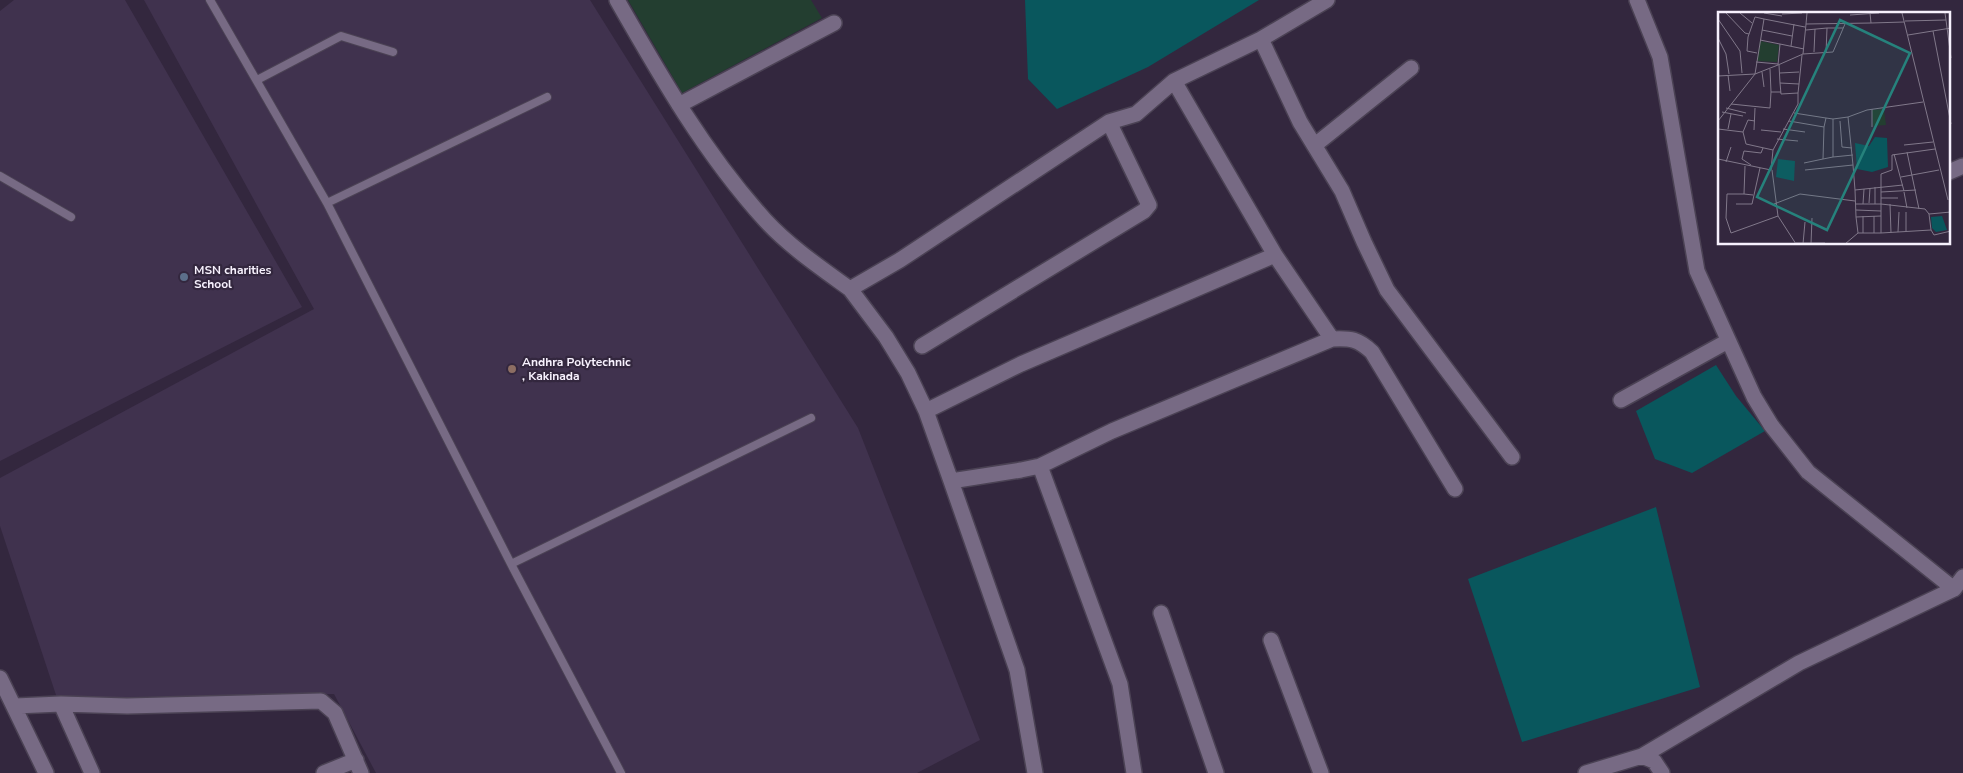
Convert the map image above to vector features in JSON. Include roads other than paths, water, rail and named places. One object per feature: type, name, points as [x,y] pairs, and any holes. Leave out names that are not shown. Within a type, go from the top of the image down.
[{"type":"street","points":[[616,0],[705,145],[766,221],[812,262],[850,289],[886,337],[908,373],[926,411],[1017,670],[1035,773]]},
{"type":"street","points":[[850,289],[900,260],[1109,122],[1136,114],[1174,81],[1261,39],[1327,0]]},
{"type":"street","points":[[1586,773],[1642,756],[1799,663],[1958,583],[1808,472],[1771,425],[1754,396],[1697,271],[1660,57],[1637,0]]},
{"type":"street","points":[[679,105],[834,23]]},
{"type":"street","points":[[1261,39],[1300,122],[1342,191],[1387,290],[1512,457]]},
{"type":"street","points":[[1315,145],[1411,68]]},
{"type":"street","points":[[1174,81],[1275,255],[1332,340]]},
{"type":"street","points":[[922,346],[1144,212],[1149,205],[1109,122]]},
{"type":"street","points":[[1950,172],[1963,166]]},
{"type":"street","points":[[926,411],[1021,364],[1275,255]]},
{"type":"street","points":[[951,481],[1040,466],[1112,431],[1332,340],[1351,338],[1364,344],[1372,352],[1455,489]]},
{"type":"street","points":[[1622,400],[1728,341]]},
{"type":"street","points":[[1040,466],[1120,684],[1134,773]]},
{"type":"street","points":[[1161,613],[1216,773]]},
{"type":"street","points":[[1272,640],[1321,773]]},
{"type":"street","points":[[0,678],[46,773]]},
{"type":"street","points":[[15,706],[61,704],[127,706],[321,701],[335,713],[358,767],[324,773]]},
{"type":"street","points":[[61,704],[92,773]]},
{"type":"street","points":[[1642,756],[1654,761],[1662,773]]},
{"type":"lane","points":[[210,0],[327,203],[620,773]]},
{"type":"lane","points":[[257,80],[341,36],[393,52]]},
{"type":"lane","points":[[327,203],[547,97]]},
{"type":"lane","points":[[0,176],[71,218]]},
{"type":"lane","points":[[511,564],[811,418]]},
{"type":"place","name":"MSN charities School","points":[[184,277]]},
{"type":"place","name":"Andhra Polytechnic , Kakinada","points":[[512,369]]}]
